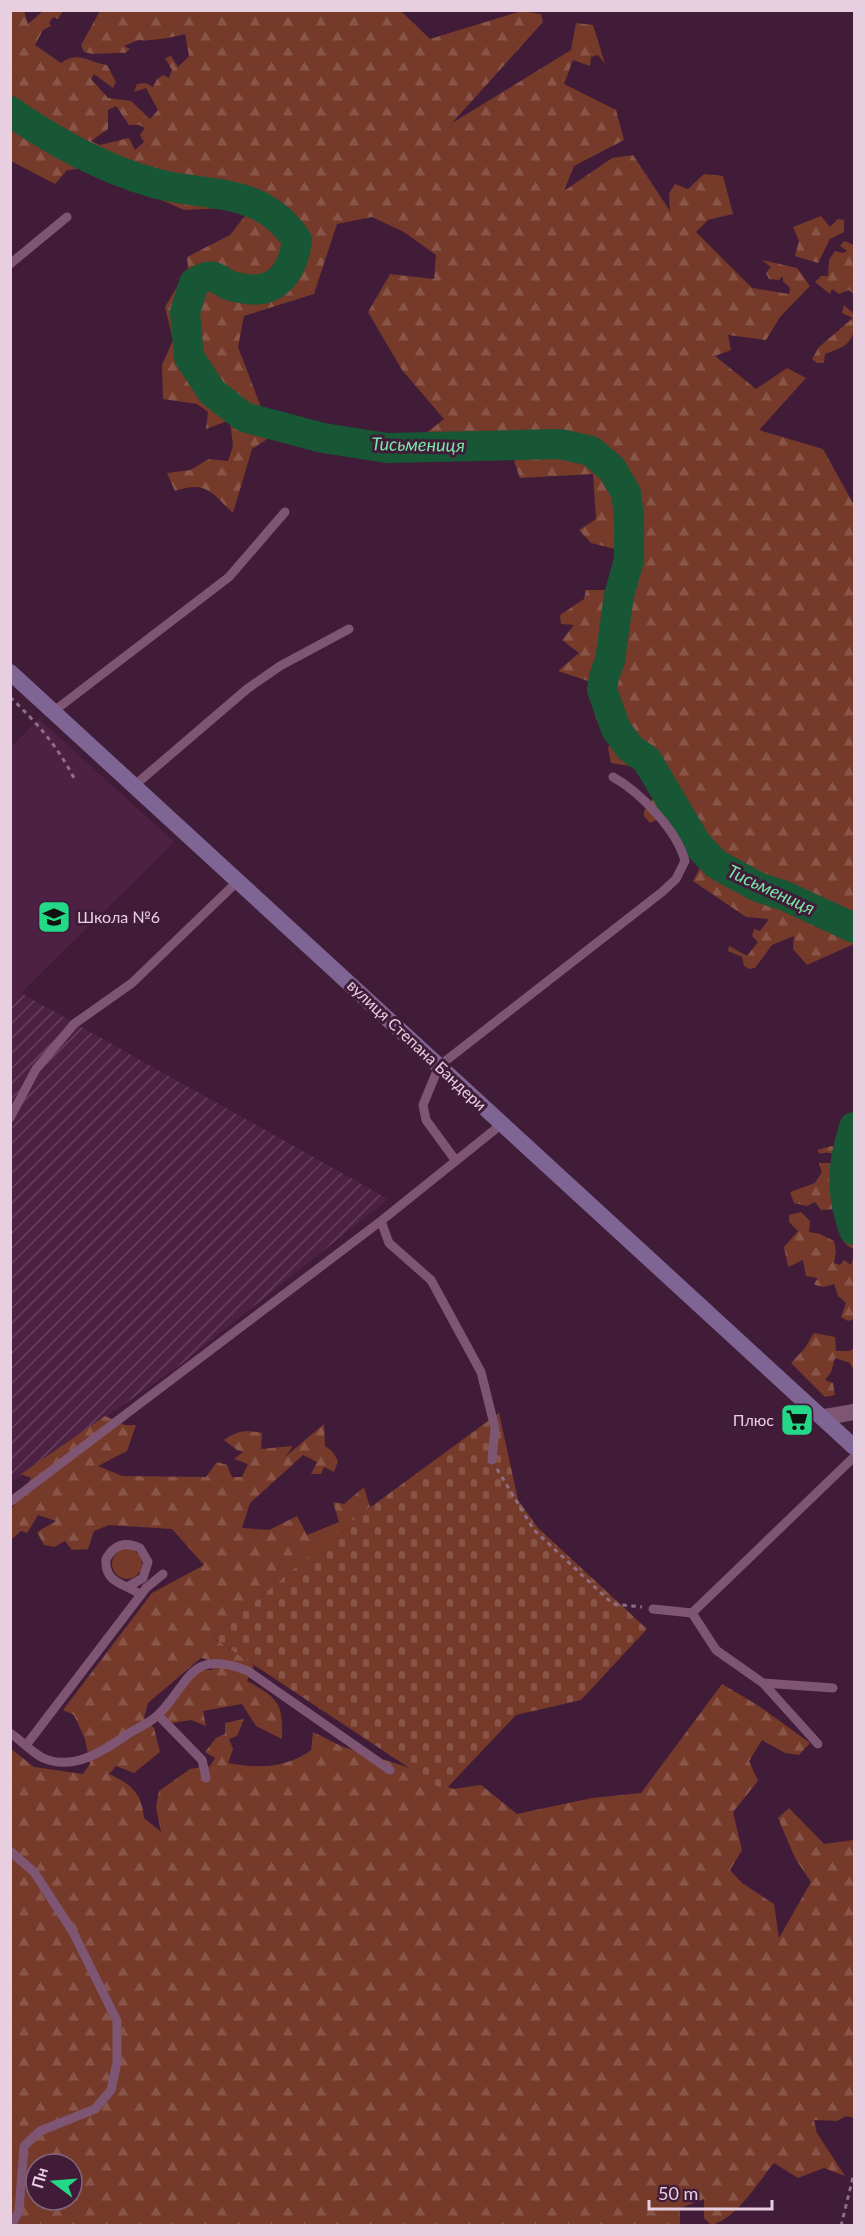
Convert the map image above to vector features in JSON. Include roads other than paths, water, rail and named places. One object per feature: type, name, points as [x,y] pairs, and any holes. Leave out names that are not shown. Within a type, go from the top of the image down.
[{"type":"main road","name":"вулиця Степана Бандери","points":[[10,672],[825,1417],[855,1447]]},
{"type":"street","points":[[825,1417],[855,1412]]},
{"type":"lane","points":[[10,264],[67,217]]},
{"type":"lane","points":[[54,711],[229,577],[285,512]]},
{"type":"lane","points":[[135,785],[247,689],[280,666],[349,629]]},
{"type":"lane","points":[[456,1161],[426,1120],[423,1105],[439,1066],[662,892],[682,871],[685,861],[676,840],[641,797],[613,777]]},
{"type":"lane","points":[[10,1118],[36,1069],[74,1024],[132,983],[239,880]]},
{"type":"lane","points":[[10,1502],[381,1221],[503,1123]]},
{"type":"lane","points":[[381,1221],[389,1243],[431,1280],[481,1372],[495,1428],[492,1460]]},
{"type":"lane","points":[[653,1609],[692,1613],[855,1456]]},
{"type":"lane","points":[[129,1586],[143,1578],[148,1562],[140,1548],[124,1544],[110,1552],[106,1567],[114,1582],[129,1586],[141,1595]]},
{"type":"lane","points":[[27,1744],[141,1595],[163,1574]]},
{"type":"lane","points":[[692,1613],[716,1650],[763,1683],[818,1744]]},
{"type":"lane","points":[[10,1733],[42,1758],[60,1762],[94,1756],[158,1715],[189,1673],[206,1664],[230,1664],[248,1671],[390,1770]]},
{"type":"lane","points":[[763,1683],[833,1688]]},
{"type":"lane","points":[[158,1715],[202,1760],[206,1778]]},
{"type":"lane","points":[[10,1851],[34,1872],[73,1932],[117,2021],[117,2062],[111,2090],[95,2109],[40,2131],[24,2146],[19,2211],[11,2226]]},
{"type":"waterway","name":"Тисьмениця","points":[[10,111],[43,133],[116,170],[174,188],[232,196],[250,202],[267,210],[282,222],[297,240],[288,269],[276,283],[268,287],[247,289],[228,285],[213,277],[204,278],[194,283],[185,312],[189,357],[212,392],[244,417],[323,438],[387,448],[560,444],[591,451],[612,469],[626,493],[629,516],[629,560],[619,595],[610,660],[602,690],[616,729],[630,748],[647,760],[696,843],[716,864],[758,887],[785,896],[854,928]]},
{"type":"waterway","name":"Тисьмениця","points":[[854,1127],[844,1178],[846,1203],[854,1230]]},
{"type":"place","name":"Школа №6","points":[[54,917]]},
{"type":"place","name":"Плюс","points":[[797,1420]]}]
